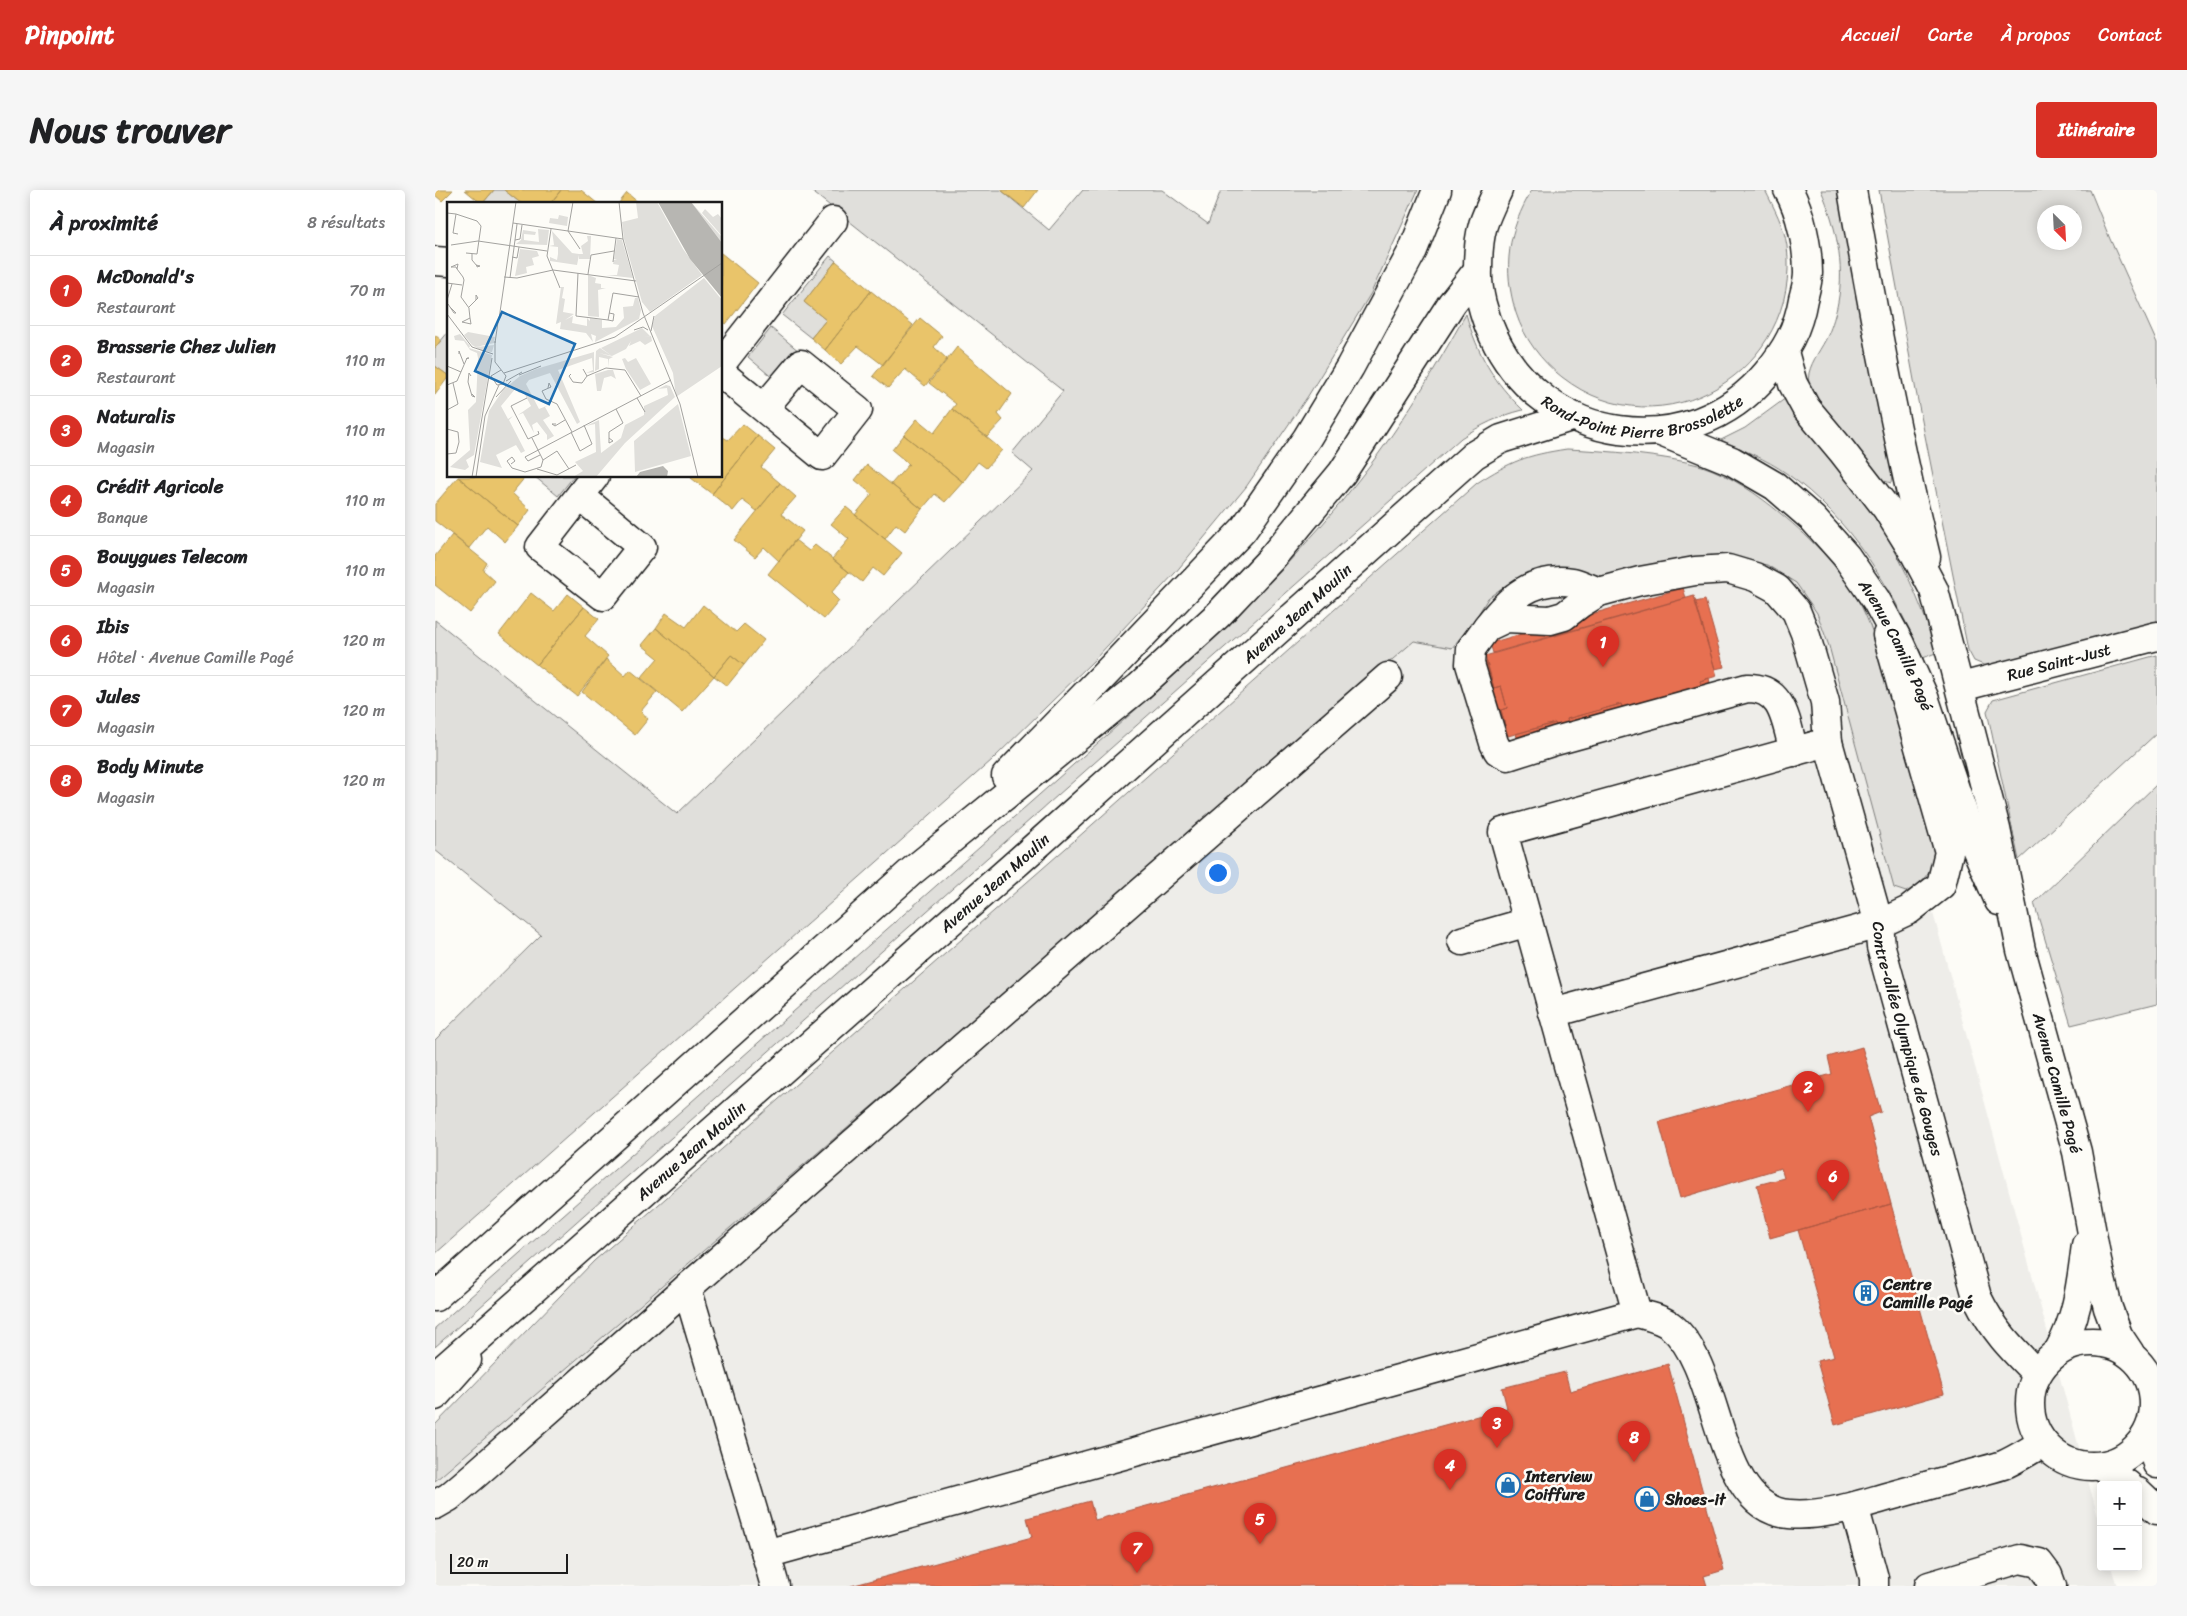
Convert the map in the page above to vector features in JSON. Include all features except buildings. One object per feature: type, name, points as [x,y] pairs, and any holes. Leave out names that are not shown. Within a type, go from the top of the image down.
[{"type":"main road","points":[[912,871],[1116,663],[1243,530],[1307,438],[1350,367],[1413,250],[1437,190]]},
{"type":"main road","name":"Rond-Point Pierre Brossolette","points":[[1498,190],[1483,226],[1477,271],[1485,316],[1503,357],[1533,392],[1571,417],[1615,430],[1661,432],[1709,419],[1752,391],[1784,352],[1801,315],[1808,274],[1804,234],[1787,190]]},
{"type":"main road","points":[[1852,190],[1874,319],[1900,448],[1933,590]]},
{"type":"main road","points":[[723,361],[833,221]]},
{"type":"main road","points":[[435,1297],[912,871],[1139,687],[1218,615],[1270,560],[1342,473],[1452,303],[1477,271]]},
{"type":"main road","name":"Avenue Camille Pagé","points":[[1784,352],[1793,384],[1806,408],[1887,509],[1915,554],[1933,590],[1961,687],[1996,829],[2021,950],[2077,1152],[2108,1308],[2118,1335],[2131,1354]]},
{"type":"main road","points":[[723,375],[764,408]]},
{"type":"main road","name":"Avenue Jean Moulin","points":[[435,1376],[1474,455],[1501,439],[1571,417]]},
{"type":"main road","name":"Avenue Camille Pagé","points":[[1661,432],[1732,461],[1775,486],[1813,519],[1846,556],[1877,600],[1900,644],[1924,697],[1972,839],[2021,950]]},
{"type":"main road","points":[[1487,627],[1506,618],[1550,620],[1564,616],[1581,602],[1599,592],[1640,581],[1695,571],[1728,569],[1755,577],[1777,589],[1796,611],[1805,633],[1825,702],[1828,742],[1879,924],[1553,1013]]},
{"type":"main road","points":[[1599,592],[1574,582],[1554,581],[1519,593],[1503,606],[1471,649],[1470,664],[1498,751],[1508,756],[1555,741],[1747,688],[1761,688],[1771,693],[1779,704],[1794,752]]},
{"type":"main road","name":"Contre-allée Olympique de Gouges","points":[[1877,600],[1949,852],[1941,885],[1909,910],[1879,924],[1881,947],[1977,1297],[1999,1334],[2037,1374]]},
{"type":"main road","name":"Rue Saint-Just","points":[[1961,687],[2157,636]]},
{"type":"main road","points":[[435,1505],[449,1497],[476,1474],[1388,677]]},
{"type":"main road","points":[[1637,1313],[1503,832],[1828,742]]},
{"type":"main road","points":[[1462,941],[1528,922]]},
{"type":"main road","name":"Avenue Camille Pagé","points":[[2059,1350],[2068,1335],[2078,1305],[2090,1219]]},
{"type":"main road","points":[[687,1288],[775,1586]]},
{"type":"main road","points":[[435,1396],[513,1307]]},
{"type":"main road","points":[[766,1554],[1637,1313],[1671,1325],[1687,1342],[1698,1363],[1731,1464],[1741,1483],[1756,1499],[1772,1510],[1787,1514],[1815,1514],[1854,1506],[2003,1465],[2043,1443]]},
{"type":"main road","points":[[2096,1341],[2114,1344],[2131,1354],[2146,1370],[2154,1390],[2155,1411],[2149,1432],[2137,1448],[2121,1460],[2101,1466],[2085,1466],[2069,1462],[2055,1454],[2043,1443],[2034,1427],[2030,1410],[2031,1391],[2037,1374],[2046,1361],[2059,1350],[2077,1343],[2096,1341]]},
{"type":"main road","points":[[2149,1432],[2157,1464]]},
{"type":"main road","points":[[2101,1466],[2122,1481]]},
{"type":"main road","points":[[2142,1496],[2157,1510]]},
{"type":"main road","points":[[1854,1506],[1874,1578],[1874,1586]]},
{"type":"main road","points":[[1929,1586],[2020,1559],[2039,1563],[2048,1575],[2052,1586]]},
{"type":"shaded area","points":[[494,190],[504,190],[519,202],[484,202]]},
{"type":"shaded area","points":[[810,190],[1001,190],[1049,230],[1083,190],[1162,190],[1208,224],[1221,190],[1418,190],[1371,293],[1308,396],[1246,487],[1175,573],[1095,659],[992,760],[435,1254],[435,1040],[541,935],[435,850],[435,620],[677,814],[1033,471],[1012,453],[1063,391]]},
{"type":"shaded area","points":[[1532,190],[1765,190],[1781,224],[1787,246],[1786,290],[1772,330],[1749,363],[1718,387],[1681,403],[1641,407],[1601,399],[1562,377],[1540,356],[1519,322],[1509,280],[1510,250],[1513,235],[1517,220]]},
{"type":"shaded area","points":[[1821,190],[1839,190],[1892,475],[1891,483],[1881,480],[1815,403],[1810,389],[1809,373],[1812,363],[1831,328],[1840,288],[1838,245],[1831,217]]},
{"type":"shaded area","points":[[1879,190],[2090,190],[2157,343],[2157,621],[2000,664],[1986,666],[1974,661],[1968,650],[1916,391]]},
{"type":"shaded area","points":[[830,256],[836,261],[804,302],[826,320],[811,338],[782,315]]},
{"type":"shaded area","points":[[1466,314],[1481,355],[1503,389],[1523,410],[1491,421],[1461,438],[435,1347],[435,1328],[1167,682],[1270,582],[1319,529],[1392,435]]},
{"type":"shaded area","points":[[771,328],[799,351],[775,380],[748,357]]},
{"type":"shaded area","points":[[447,333],[447,375],[435,366],[435,348]]},
{"type":"shaded area","points":[[1786,398],[1859,494],[1890,542],[1913,588],[1938,652],[1923,658],[1883,580],[1867,556],[1830,511],[1786,473],[1754,455],[1721,440],[1745,428]]},
{"type":"shaded area","points":[[1567,449],[1653,456],[1687,462],[1722,474],[1772,506],[1817,546],[1839,572],[1858,599],[1874,637],[1936,854],[1929,872],[1922,881],[1906,892],[1894,888],[1829,646],[1817,613],[1796,583],[1767,565],[1732,558],[1619,578],[1575,572],[1538,573],[1506,585],[1488,598],[1476,618],[1452,648],[1414,641],[435,1481],[435,1425],[594,1261],[1066,848],[1477,483],[1520,460]]},
{"type":"shaded area","points":[[1584,461],[1850,609],[2097,1513],[2097,1571],[2112,1571],[2117,1586],[435,1586],[435,1435]]},
{"type":"shaded area","points":[[536,478],[572,478],[558,496]]},
{"type":"shaded area","points":[[2157,655],[2157,733],[2019,860],[1987,711],[1993,700]]},
{"type":"shaded area","points":[[2157,784],[2157,1004],[2071,1025],[2034,903]]},
{"type":"place","name":"McDonald's","points":[[1603,667]]},
{"type":"place","name":"Brasserie Chez Julien","points":[[1808,1112]]},
{"type":"place","name":"Ibis","points":[[1833,1201]]},
{"type":"place","name":"Centre Camille Pagé","points":[[1866,1293]]},
{"type":"place","name":"Naturalis","points":[[1497,1448]]},
{"type":"place","name":"Body Minute","points":[[1634,1462]]},
{"type":"place","name":"Interview Coiffure","points":[[1508,1485]]},
{"type":"place","name":"Crédit Agricole","points":[[1450,1490]]},
{"type":"place","name":"Shoes-it","points":[[1647,1499]]},
{"type":"place","name":"Bouygues Telecom","points":[[1260,1544]]},
{"type":"place","name":"Jules","points":[[1137,1573]]}]
